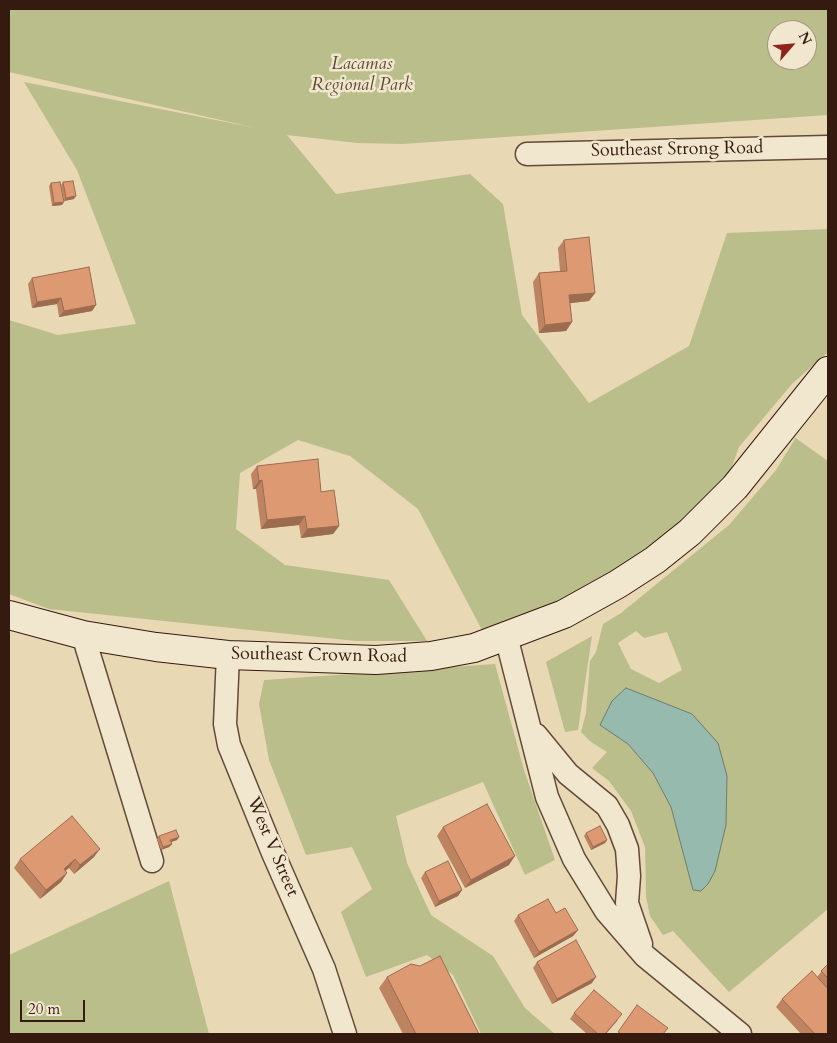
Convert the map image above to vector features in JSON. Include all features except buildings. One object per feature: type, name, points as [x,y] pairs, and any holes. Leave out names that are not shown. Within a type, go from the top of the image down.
[{"type":"street","name":"Southeast Strong Road","points":[[526,154],[828,147]]},
{"type":"street","name":"Southeast Crown Road","points":[[9,615],[83,635],[156,647],[228,655],[298,659],[376,660],[431,656],[474,648],[564,614],[618,584],[655,560],[690,532],[735,487],[828,371]]},
{"type":"street","points":[[83,635],[152,861]]},
{"type":"street","points":[[506,636],[547,797],[574,859],[606,911],[645,956],[740,1034]]},
{"type":"street","name":"West V Street","points":[[228,655],[225,724],[230,745],[273,853],[324,969],[345,1034]]},
{"type":"street","points":[[530,727],[568,774],[607,806],[618,825],[627,849],[630,876],[627,903],[645,956]]},
{"type":"green space","name":"Lacamas Regional Park","points":[[9,9],[828,9],[828,115],[403,144],[357,143],[287,135],[336,194],[470,174],[503,204],[522,315],[589,403],[689,346],[727,233],[828,229],[828,352],[792,384],[739,447],[728,477],[651,549],[560,601],[482,630],[418,509],[350,456],[298,440],[240,473],[236,529],[285,565],[389,580],[427,641],[356,641],[49,609],[9,594],[9,320],[58,335],[136,324],[77,170],[24,82],[256,128],[9,72]]},
{"type":"green space","points":[[794,437],[828,461],[828,909],[729,992],[673,931],[663,935],[650,916],[646,897],[645,847],[631,811],[609,781],[592,768],[607,752],[591,742],[581,732],[586,713],[590,661],[596,652],[603,624],[621,613],[729,525],[776,470],[795,439]],"holes":[[[636,631],[644,638],[667,632],[682,670],[659,683],[631,669],[618,643]],[[626,688],[692,714],[693,890],[671,807],[653,773],[628,744]]]},
{"type":"green space","points":[[592,636],[578,730],[565,732],[546,662]]},
{"type":"green space","points":[[495,664],[524,770],[555,860],[525,875],[483,782],[396,816],[407,863],[431,915],[493,956],[525,1008],[555,1034],[481,1034],[453,975],[427,955],[366,977],[341,912],[372,889],[352,847],[306,855],[269,760],[259,704],[264,680]]},
{"type":"green space","points":[[169,881],[209,1034],[9,1034],[9,955]]},
{"type":"water","points":[[626,688],[692,714],[718,743],[727,776],[726,825],[715,871],[708,884],[701,891],[693,890],[671,807],[653,773],[628,744],[600,725],[612,701]]}]
